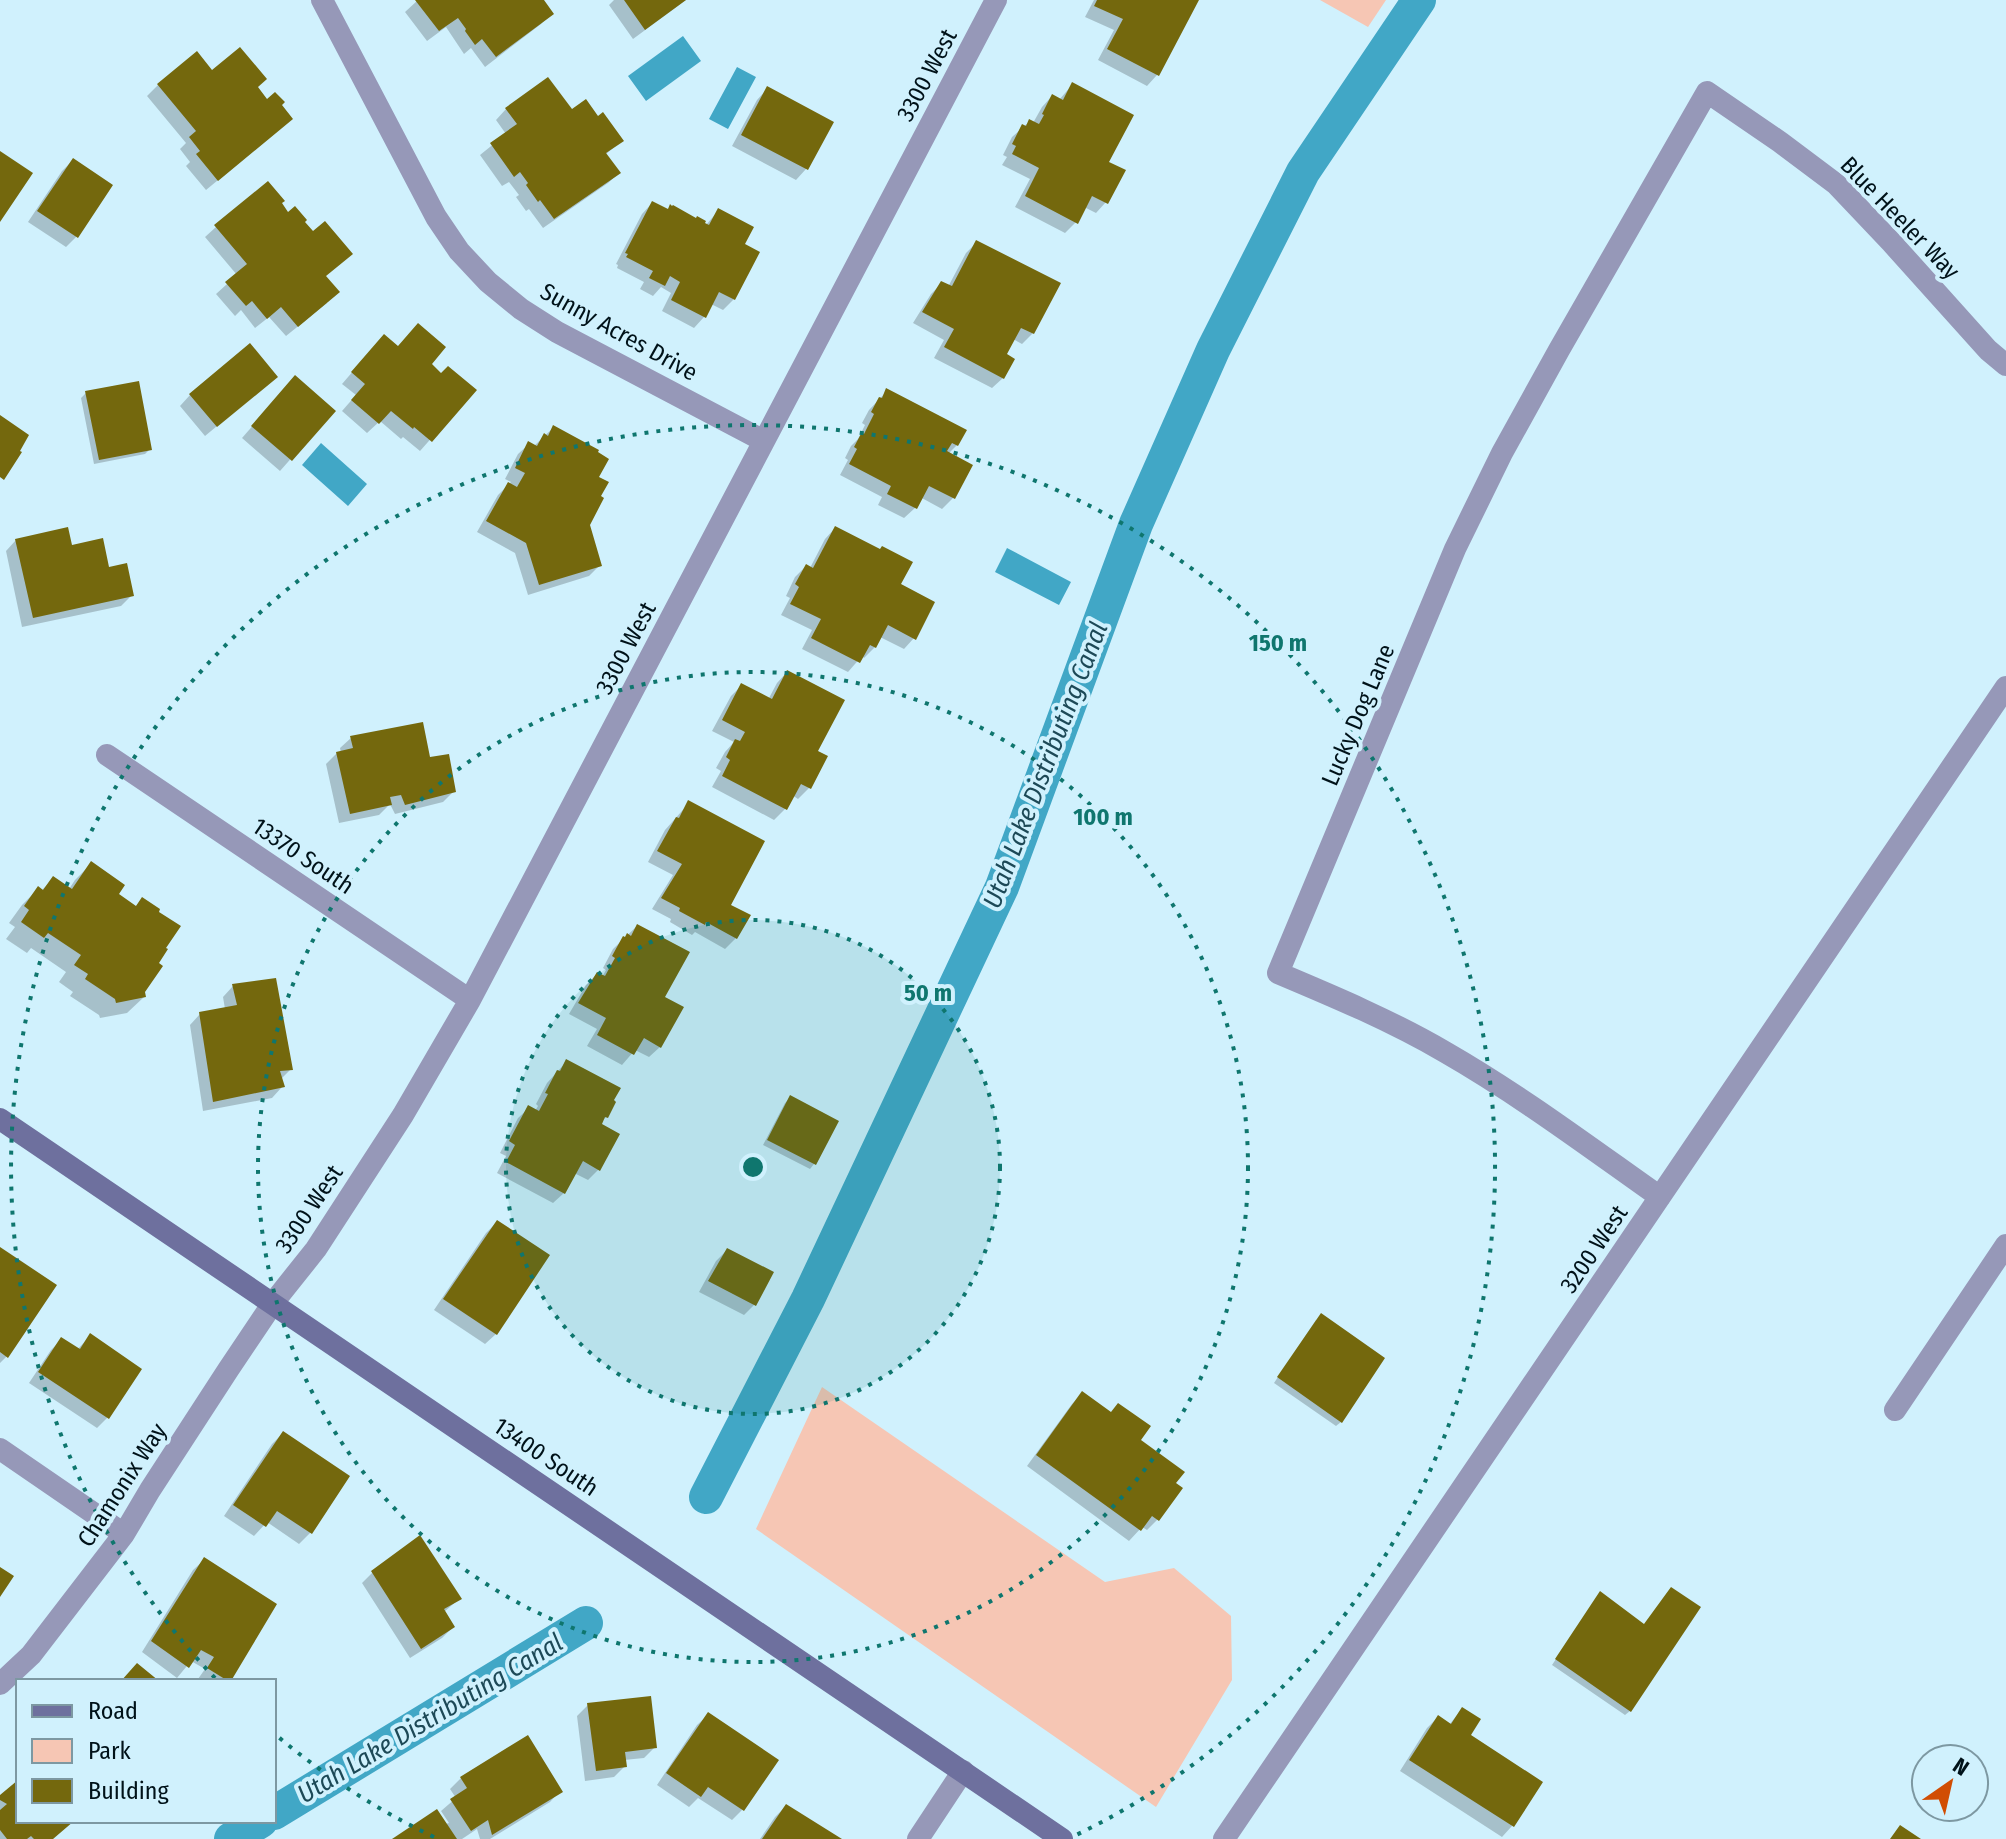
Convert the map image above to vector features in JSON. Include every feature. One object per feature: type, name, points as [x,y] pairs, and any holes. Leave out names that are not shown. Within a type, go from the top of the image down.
[{"type":"main road","name":"13400 South","points":[[0,1119],[1062,1839]]},
{"type":"street","name":"Sunny Acres Drive","points":[[322,0],[436,217],[459,251],[488,282],[521,309],[557,332],[764,441]]},
{"type":"street","name":"3300 West","points":[[273,1303],[316,1249],[403,1115],[470,1000],[996,0]]},
{"type":"street","name":"Blue Heeler Way","points":[[1707,92],[1836,184],[1988,350],[2006,365]]},
{"type":"street","name":"Lucky Dog Lane","points":[[1660,1197],[1445,1052],[1353,1004],[1278,973],[1455,549],[1502,453],[1707,92]]},
{"type":"street","name":"3200 West","points":[[1224,1839],[2006,687]]},
{"type":"street","name":"13370 South","points":[[107,755],[470,1000]]},
{"type":"street","points":[[1895,1410],[2006,1245]]},
{"type":"street","name":"Chamonix Way","points":[[0,1684],[31,1655],[124,1534],[273,1303]]},
{"type":"street","points":[[0,1449],[124,1534]]},
{"type":"street","points":[[918,1839],[963,1771]]},
{"type":"green space","points":[[1320,0],[1386,0],[1368,27]]},
{"type":"green space","points":[[822,1387],[1105,1582],[1174,1568],[1231,1616],[1232,1680],[1156,1807],[756,1529]]},
{"type":"water","points":[[683,36],[701,61],[646,101],[628,76]]},
{"type":"water","points":[[737,67],[756,77],[728,129],[709,119]]},
{"type":"water","points":[[321,443],[367,484],[348,506],[302,465]]},
{"type":"water","points":[[1007,548],[1071,582],[1059,605],[995,572]]},
{"type":"building","points":[[415,0],[544,0],[554,14],[496,57],[482,39],[475,45],[458,18],[439,31]]},
{"type":"building","points":[[624,0],[686,0],[645,30]]},
{"type":"building","points":[[1097,0],[1199,0],[1159,76],[1107,49],[1123,19],[1094,6]]},
{"type":"building","points":[[240,47],[267,79],[258,87],[267,99],[275,92],[285,102],[282,105],[293,119],[218,181],[196,154],[200,151],[189,137],[196,131],[157,84],[197,51],[212,70]]},
{"type":"building","points":[[548,77],[572,109],[586,99],[598,116],[603,112],[624,141],[606,153],[621,173],[554,219],[540,200],[538,202],[520,172],[514,177],[490,143],[517,124],[505,108]]},
{"type":"building","points":[[1072,82],[1134,115],[1109,162],[1126,170],[1108,204],[1092,196],[1078,224],[1025,196],[1039,168],[1012,154],[1016,146],[1012,144],[1022,124],[1026,126],[1029,119],[1039,124],[1052,94],[1063,100]]},
{"type":"building","points":[[767,86],[834,122],[808,170],[741,135]]},
{"type":"building","points":[[0,151],[33,173],[0,222]]},
{"type":"building","points":[[73,158],[113,185],[78,238],[37,211]]},
{"type":"building","points":[[268,181],[285,201],[282,203],[288,212],[295,206],[313,231],[325,221],[353,254],[326,276],[340,292],[298,327],[281,307],[267,319],[252,301],[246,306],[225,282],[247,264],[214,225]]},
{"type":"building","points":[[652,201],[668,209],[670,204],[673,205],[709,225],[718,208],[754,227],[745,244],[760,252],[735,300],[719,292],[706,318],[671,300],[680,282],[670,276],[665,286],[649,278],[653,271],[626,257],[628,254],[625,253]]},
{"type":"building","points":[[976,240],[1061,283],[1034,334],[1021,328],[1007,354],[1015,359],[1004,379],[944,347],[954,329],[922,312],[941,281],[952,286]]},
{"type":"building","points":[[418,323],[446,347],[432,364],[441,373],[448,366],[477,390],[432,442],[391,411],[379,424],[351,400],[365,384],[351,372],[384,334],[398,346]]},
{"type":"building","points":[[250,343],[278,377],[217,427],[189,394]]},
{"type":"building","points":[[295,375],[336,411],[292,461],[251,426]]},
{"type":"building","points":[[139,381],[152,450],[99,460],[85,391]]},
{"type":"building","points":[[886,388],[967,430],[958,446],[952,443],[947,451],[973,465],[955,499],[929,486],[917,509],[887,494],[891,486],[849,464],[857,449],[854,447],[874,414],[871,412]]},
{"type":"building","points":[[0,415],[29,435],[4,480],[0,477]]},
{"type":"building","points":[[553,425],[599,450],[609,459],[599,477],[609,482],[590,525],[602,566],[539,585],[526,543],[486,521],[508,482],[517,487],[525,473],[515,468],[528,441],[537,446],[544,433],[548,436]]},
{"type":"building","points":[[835,526],[913,562],[901,584],[935,602],[916,640],[888,625],[876,648],[870,645],[860,663],[811,638],[821,619],[790,604],[799,587],[795,584],[806,564],[813,568]]},
{"type":"building","points":[[68,527],[72,545],[103,538],[109,567],[127,563],[134,596],[33,618],[15,539]]},
{"type":"building","points":[[787,670],[845,700],[818,751],[828,756],[811,789],[801,784],[787,810],[722,776],[730,760],[726,757],[735,739],[740,741],[745,732],[722,720],[741,683],[772,699]]},
{"type":"building","points":[[423,722],[430,757],[449,754],[456,792],[405,805],[401,795],[390,797],[392,805],[350,814],[336,752],[353,748],[350,736]]},
{"type":"building","points":[[688,800],[765,841],[731,905],[751,915],[737,939],[679,911],[680,908],[661,898],[682,864],[657,851]]},
{"type":"building","points":[[91,861],[125,885],[119,894],[136,906],[142,897],[181,926],[166,948],[159,963],[163,966],[145,992],[146,997],[116,1003],[115,999],[85,979],[88,974],[74,965],[81,955],[48,933],[44,938],[21,922],[29,910],[24,906],[38,886],[43,890],[53,876],[72,889]]},
{"type":"building","points":[[637,924],[690,952],[665,997],[684,1007],[661,1048],[644,1038],[634,1055],[597,1035],[606,1018],[578,1003],[597,972],[605,976],[623,936],[627,933],[631,936]]},
{"type":"building","points":[[276,978],[293,1070],[280,1071],[285,1087],[213,1102],[199,1012],[237,1005],[232,984]]},
{"type":"building","points":[[566,1059],[621,1088],[608,1118],[605,1117],[602,1124],[620,1134],[600,1171],[583,1161],[565,1194],[506,1162],[515,1145],[509,1141],[528,1105],[539,1111],[548,1094],[545,1093]]},
{"type":"building","points":[[790,1095],[839,1121],[816,1165],[767,1140]]},
{"type":"building","points":[[497,1220],[550,1255],[497,1335],[443,1299]]},
{"type":"building","points":[[0,1247],[57,1285],[8,1358],[0,1352]]},
{"type":"building","points":[[727,1248],[774,1272],[756,1306],[708,1281]]},
{"type":"building","points":[[1321,1313],[1385,1358],[1342,1423],[1277,1377]]},
{"type":"building","points":[[90,1333],[142,1369],[109,1419],[38,1372],[61,1337],[80,1349]]},
{"type":"building","points":[[1082,1391],[1111,1412],[1118,1403],[1151,1426],[1141,1440],[1185,1472],[1176,1483],[1183,1488],[1159,1521],[1152,1516],[1141,1531],[1036,1455]]},
{"type":"building","points":[[283,1431],[350,1476],[312,1534],[277,1511],[266,1527],[233,1505]]},
{"type":"building","points":[[420,1535],[462,1599],[444,1609],[455,1627],[421,1649],[371,1571]]},
{"type":"building","points":[[204,1557],[277,1604],[232,1679],[225,1679],[207,1668],[214,1657],[201,1650],[189,1668],[151,1641]]},
{"type":"building","points":[[0,1567],[14,1576],[0,1597]]},
{"type":"building","points":[[1671,1587],[1701,1607],[1631,1712],[1555,1659],[1600,1591],[1644,1624]]},
{"type":"building","points":[[137,1663],[157,1679],[123,1679]]},
{"type":"building","points":[[651,1696],[657,1748],[625,1752],[627,1767],[596,1771],[587,1703]]},
{"type":"building","points":[[1462,1707],[1481,1719],[1471,1735],[1543,1782],[1514,1827],[1409,1760],[1438,1715],[1451,1724]]},
{"type":"building","points":[[708,1712],[779,1760],[744,1811],[708,1787],[701,1797],[666,1773]]},
{"type":"building","points":[[528,1735],[563,1792],[492,1835],[488,1820],[471,1831],[450,1799],[467,1788],[460,1777]]},
{"type":"building","points":[[16,1782],[16,1823],[72,1823],[53,1839],[34,1839],[31,1836],[27,1839],[7,1839],[0,1830],[0,1810],[7,1804],[0,1800],[0,1795]]},
{"type":"building","points":[[786,1804],[842,1839],[762,1839]]},
{"type":"building","points":[[437,1809],[457,1839],[392,1839]]},
{"type":"building","points":[[1900,1825],[1921,1839],[1890,1839]]},
{"type":"waterway","name":"Utah Lake Distributing Canal","points":[[706,1497],[808,1299],[1002,887],[1136,524],[1213,350],[1303,172],[1419,0]]},
{"type":"waterway","name":"Utah Lake Distributing Canal","points":[[276,1812],[586,1623]]},
{"type":"waterway","name":"Utah Lake Distributing Canal","points":[[231,1839],[258,1823]]}]
